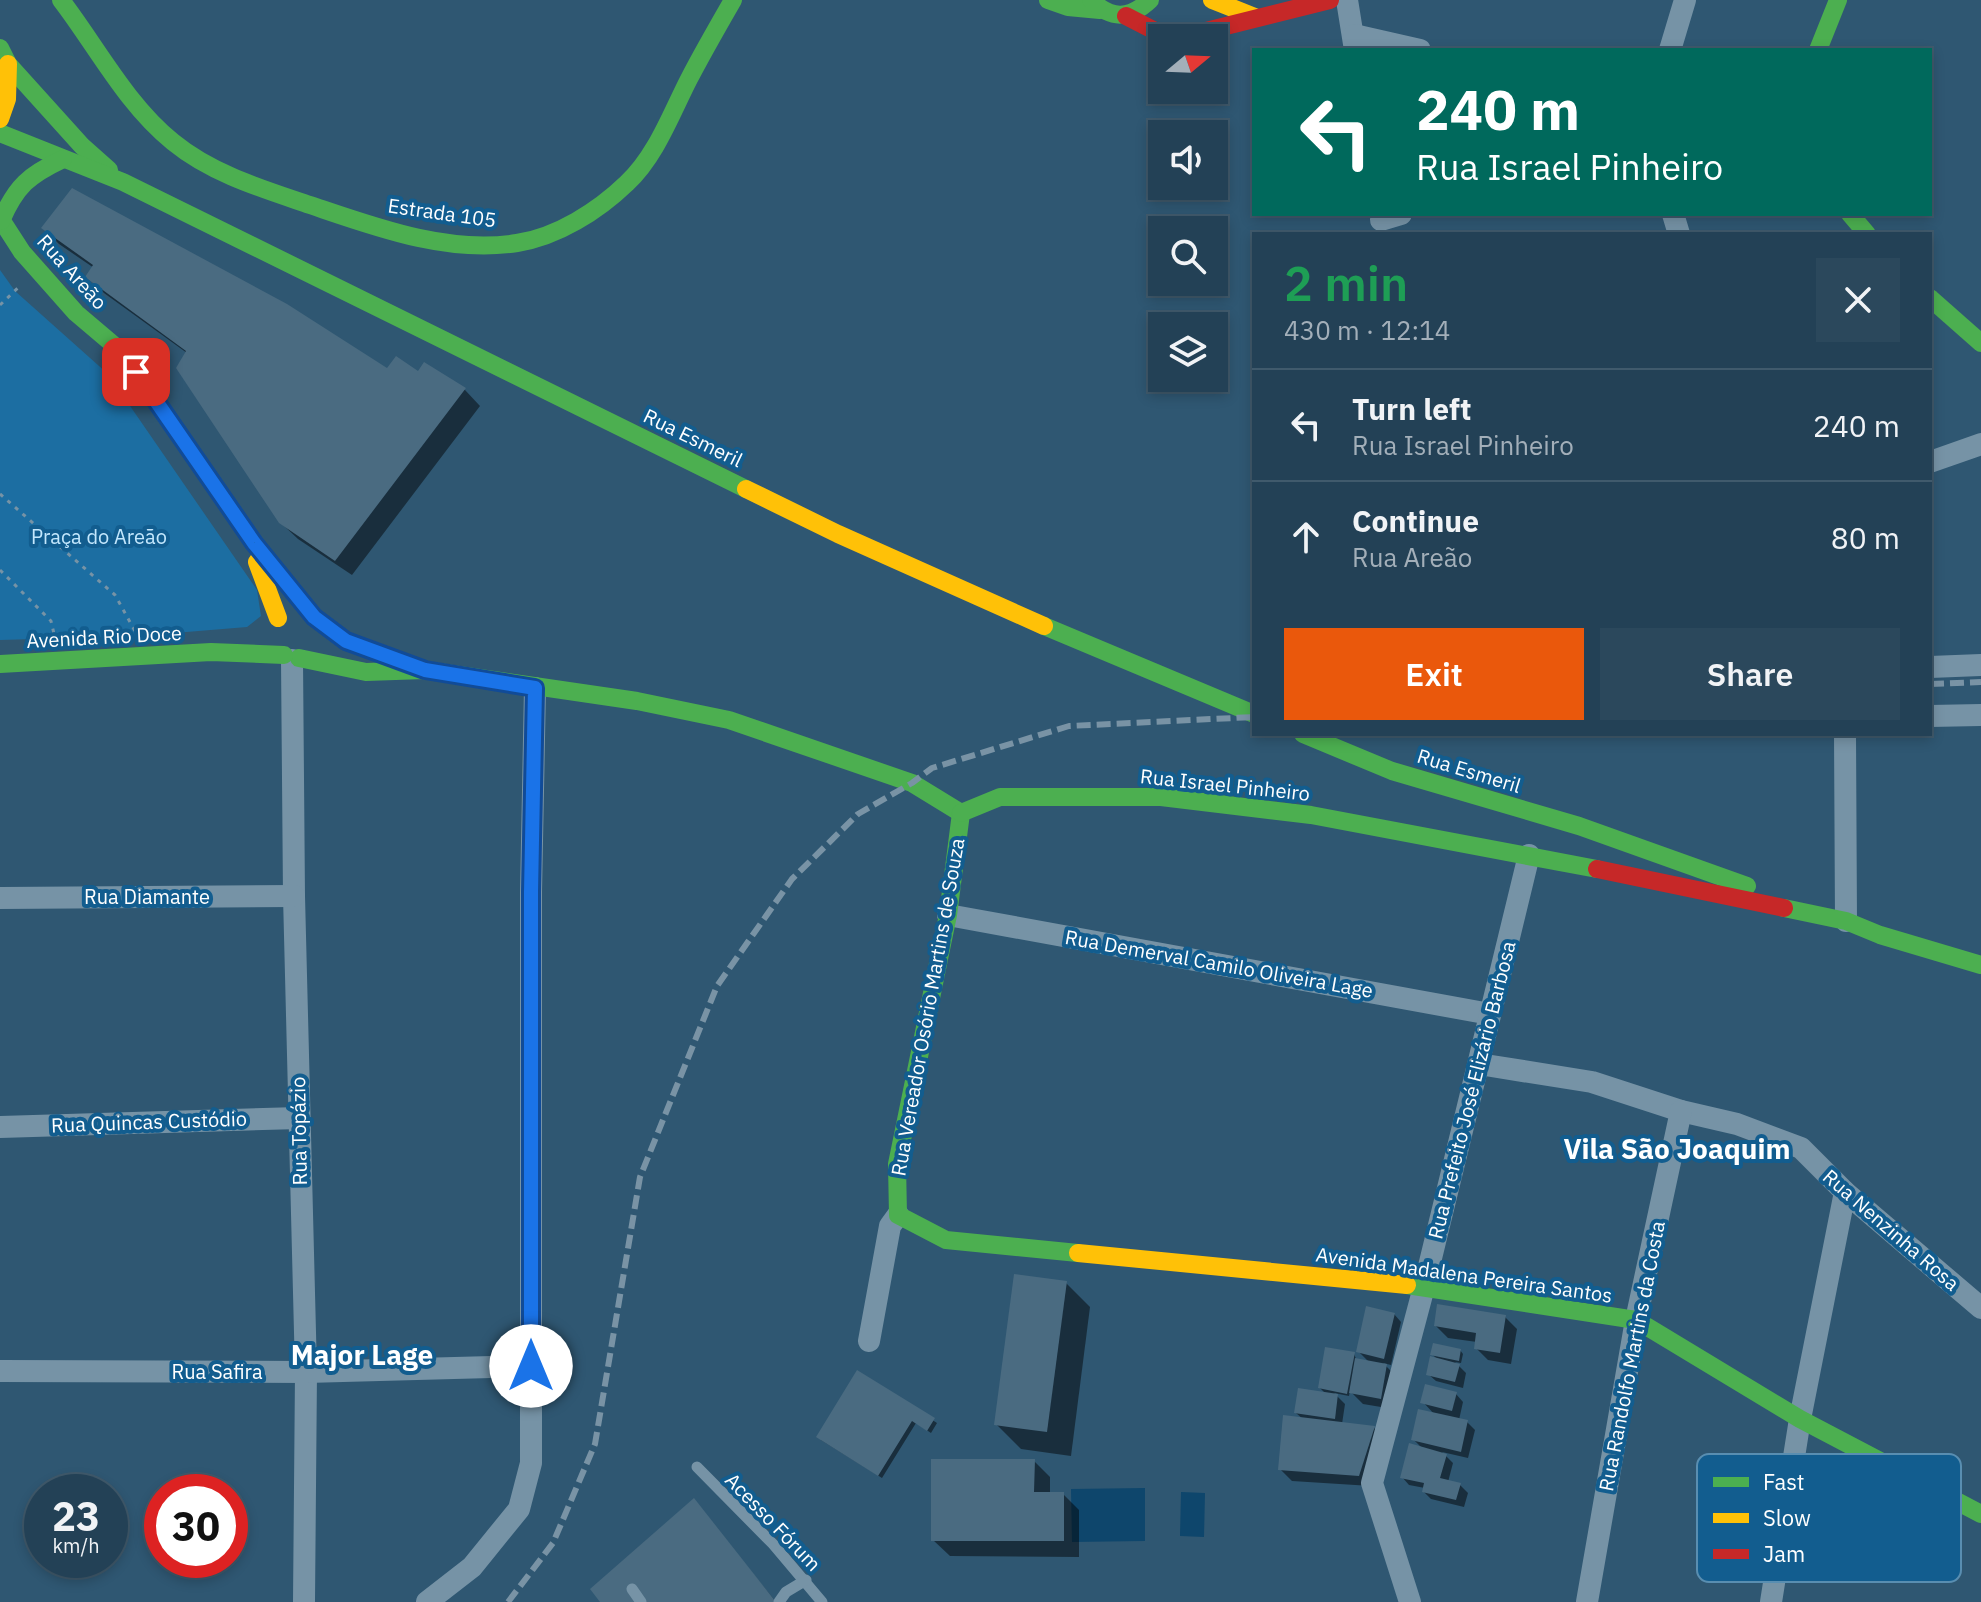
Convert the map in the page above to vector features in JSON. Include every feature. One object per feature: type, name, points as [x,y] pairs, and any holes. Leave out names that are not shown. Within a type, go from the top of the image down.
[{"type":"street","name":"Estrada 105","points":[[61,0],[117,81],[147,117],[174,143],[218,169],[263,189],[397,233],[489,246],[519,243],[546,235],[592,210],[630,180],[660,135],[733,0]]},
{"type":"street","points":[[1048,0],[1068,7],[1096,5],[1113,16],[1126,16],[1141,10],[1150,0]]},
{"type":"street","points":[[1212,0],[1255,17]]},
{"type":"street","points":[[1126,16],[1142,28],[1168,37],[1209,32],[1255,17],[1330,0]]},
{"type":"street","points":[[1347,0],[1354,42],[1404,48]]},
{"type":"street","points":[[1671,48],[1685,0]]},
{"type":"street","points":[[1819,48],[1838,0]]},
{"type":"street","points":[[0,119],[9,89],[4,56]]},
{"type":"street","points":[[4,56],[82,146],[123,182]]},
{"type":"street","points":[[0,133],[123,182]]},
{"type":"street","points":[[1,219],[13,192],[35,172],[63,159]]},
{"type":"street","name":"Rua Esmeril","points":[[123,182],[838,534],[1059,633],[1252,713]]},
{"type":"street","points":[[1852,216],[1865,232]]},
{"type":"street","name":"Rua Areão","points":[[1,219],[22,252],[76,313],[122,352],[254,543],[314,617]]},
{"type":"street","name":"Rua Areão","points":[[0,250],[28,287],[74,333],[113,362],[139,396],[259,566],[270,627]]},
{"type":"street","points":[[1932,300],[1981,343]]},
{"type":"street","points":[[1932,461],[1981,444]]},
{"type":"street","points":[[425,670],[366,672],[291,658],[274,642],[270,627],[292,610],[308,612],[346,641],[425,670],[637,701],[729,720],[912,783],[961,813]]},
{"type":"street","points":[[291,658],[306,657],[318,647],[321,631],[314,617]]},
{"type":"street","name":"Avenida Rio Doce","points":[[211,652],[270,627]]},
{"type":"street","name":"Avenida Rio Doce","points":[[0,664],[211,652],[291,658]]},
{"type":"street","name":"Rua Topázio","points":[[291,658],[306,1372],[304,1602]]},
{"type":"street","points":[[1932,667],[1981,665]]},
{"type":"street","points":[[427,1602],[472,1567],[519,1509],[531,1463],[531,892],[535,688]]},
{"type":"street","points":[[1932,716],[1981,715]]},
{"type":"street","name":"Rua Esmeril","points":[[1308,736],[1392,771],[1579,826],[1846,921]]},
{"type":"street","points":[[1845,736],[1846,921]]},
{"type":"street","name":"Rua Israel Pinheiro","points":[[961,813],[1000,797],[1161,797],[1311,815],[1529,855],[1846,921],[1880,935],[1981,965]]},
{"type":"street","name":"Rua Vereador Osório Martins de Souza","points":[[869,1341],[890,1226],[898,1215],[897,1164],[948,915],[961,813]]},
{"type":"street","name":"Rua Prefeito José Elizário Barbosa","points":[[1410,1602],[1372,1483],[1424,1287],[1529,855]]},
{"type":"street","name":"Rua Diamante","points":[[0,898],[294,896]]},
{"type":"street","name":"Rua Demerval Camilo Oliveira Lage","points":[[948,915],[1490,1014]]},
{"type":"street","name":"Rua Nenzinha Rosa","points":[[1479,1064],[1592,1082],[1681,1111],[1737,1124],[1801,1148],[1845,1192],[1981,1308]]},
{"type":"street","name":"Rua Randolfo Martins da Costa","points":[[1587,1602],[1636,1320],[1681,1111]]},
{"type":"street","name":"Rua Quincas Custódio","points":[[0,1127],[299,1118]]},
{"type":"street","points":[[1794,1454],[1845,1192]]},
{"type":"street","name":"Avenida Madalena Pereira Santos","points":[[898,1215],[946,1240],[1424,1287],[1636,1320],[1800,1419],[1867,1454]]},
{"type":"street","name":"Rua Safira","points":[[0,1371],[306,1372],[531,1366]]},
{"type":"street","name":"Avenida Madalena Pereira Santos","points":[[1961,1504],[1981,1514]]},
{"type":"street","points":[[1771,1602],[1774,1582]]},
{"type":"lane","name":"Acesso Fórum","points":[[697,1467],[806,1580],[822,1602]]},
{"type":"lane","points":[[779,1602],[786,1592],[806,1580]]},
{"type":"lane","points":[[632,1589],[641,1602]]},
{"type":"path","points":[[0,305],[28,287]]},
{"type":"path","points":[[0,494],[115,595],[138,636],[139,658]]},
{"type":"path","points":[[0,570],[51,621],[58,662]]},
{"type":"green space","name":"Praça do Areão","points":[[0,270],[15,291],[108,374],[257,590],[261,616],[247,627],[138,636],[0,640]]},
{"type":"shaded area","points":[[1145,1488],[1145,1541],[1072,1542],[1071,1489]]},
{"type":"shaded area","points":[[1181,1492],[1205,1493],[1204,1537],[1180,1536]]},
{"type":"building","points":[[72,188],[287,304],[387,368],[396,356],[418,371],[424,362],[466,388],[335,561],[279,523],[176,368],[186,351],[85,277],[93,265],[41,228]]},
{"type":"building","points":[[1014,1274],[1067,1281],[1047,1432],[994,1425]]},
{"type":"building","points":[[1437,1304],[1506,1315],[1500,1353],[1474,1349],[1476,1333],[1434,1326]]},
{"type":"building","points":[[1366,1306],[1395,1313],[1384,1359],[1356,1352]]},
{"type":"building","points":[[1433,1343],[1461,1349],[1459,1361],[1430,1355]]},
{"type":"building","points":[[1325,1347],[1355,1352],[1347,1394],[1318,1388]]},
{"type":"building","points":[[1430,1356],[1460,1364],[1455,1382],[1426,1375]]},
{"type":"building","points":[[1355,1358],[1387,1364],[1381,1399],[1349,1393]]},
{"type":"building","points":[[857,1370],[935,1418],[927,1431],[912,1421],[878,1476],[816,1437]]},
{"type":"building","points":[[1425,1384],[1457,1392],[1452,1411],[1420,1403]]},
{"type":"building","points":[[1298,1388],[1338,1394],[1335,1419],[1294,1413]]},
{"type":"building","points":[[1418,1409],[1468,1420],[1461,1452],[1411,1440]]},
{"type":"building","points":[[1283,1415],[1375,1426],[1359,1476],[1278,1470]]},
{"type":"building","points":[[1409,1443],[1447,1454],[1440,1478],[1461,1483],[1456,1500],[1422,1492],[1424,1483],[1400,1478]]},
{"type":"building","points":[[931,1459],[1035,1459],[1034,1492],[1064,1492],[1064,1541],[931,1541]]},
{"type":"building","points":[[694,1498],[776,1602],[600,1602],[590,1589]]},
{"type":"railway","points":[[1932,684],[1981,682]]},
{"type":"railway","points":[[508,1602],[553,1543],[595,1444],[640,1177],[717,986],[792,879],[858,814],[932,768],[1069,726],[1252,717]]},
{"type":"traffic: fast","points":[[61,0],[141,110],[173,142],[204,163],[256,186],[386,230],[464,245],[517,243],[547,235],[590,213],[627,183],[655,147],[733,0]]},
{"type":"traffic: fast","points":[[1048,0],[1068,7],[1100,10]]},
{"type":"traffic: fast","points":[[1091,0],[1098,7],[1120,15],[1135,11],[1150,0]]},
{"type":"traffic: fast","points":[[1819,48],[1838,0]]},
{"type":"traffic: fast","points":[[0,48],[8,64],[82,146],[109,170]]},
{"type":"traffic: fast","points":[[0,133],[123,182],[746,489]]},
{"type":"traffic: fast","points":[[1,221],[18,190],[41,171],[63,159]]},
{"type":"traffic: fast","points":[[1852,216],[1865,232]]},
{"type":"traffic: fast","points":[[0,218],[22,252],[76,313],[122,352],[254,543],[314,617],[346,641],[412,665]]},
{"type":"traffic: fast","points":[[1932,300],[1981,343]]},
{"type":"traffic: fast","points":[[1044,626],[1252,713]]},
{"type":"traffic: fast","points":[[0,664],[211,652],[284,655]]},
{"type":"traffic: fast","points":[[299,658],[366,672],[425,670],[637,701],[729,720],[912,783],[961,813]]},
{"type":"traffic: fast","points":[[1308,736],[1392,771],[1579,826],[1747,886]]},
{"type":"traffic: fast","points":[[961,813],[1000,797],[1161,797],[1311,815],[1597,869]]},
{"type":"traffic: fast","points":[[961,813],[948,915],[897,1164],[898,1215],[946,1240],[1078,1253]]},
{"type":"traffic: fast","points":[[1784,908],[1846,921],[1880,935],[1981,965]]},
{"type":"traffic: fast","points":[[1407,1285],[1636,1320],[1800,1419],[1867,1454]]},
{"type":"traffic: fast","points":[[1961,1504],[1981,1514]]},
{"type":"traffic: slow","points":[[1212,0],[1255,17]]},
{"type":"traffic: slow","points":[[0,119],[7,99],[8,64]]},
{"type":"traffic: slow","points":[[746,489],[838,534],[1044,626]]},
{"type":"traffic: slow","points":[[257,562],[278,618]]},
{"type":"traffic: slow","points":[[1078,1253],[1407,1285]]},
{"type":"traffic: jam","points":[[1126,16],[1159,33],[1190,35],[1330,0]]},
{"type":"traffic: jam","points":[[1597,869],[1784,908]]},
{"type":"district","name":"Vila São Joaquim","points":[[1677,1149]]},
{"type":"district","name":"Major Lage","points":[[362,1355]]},
{"type":"route","points":[[136,372],[254,543],[314,617],[346,641],[425,670],[535,688],[531,892],[531,1366]]}]
